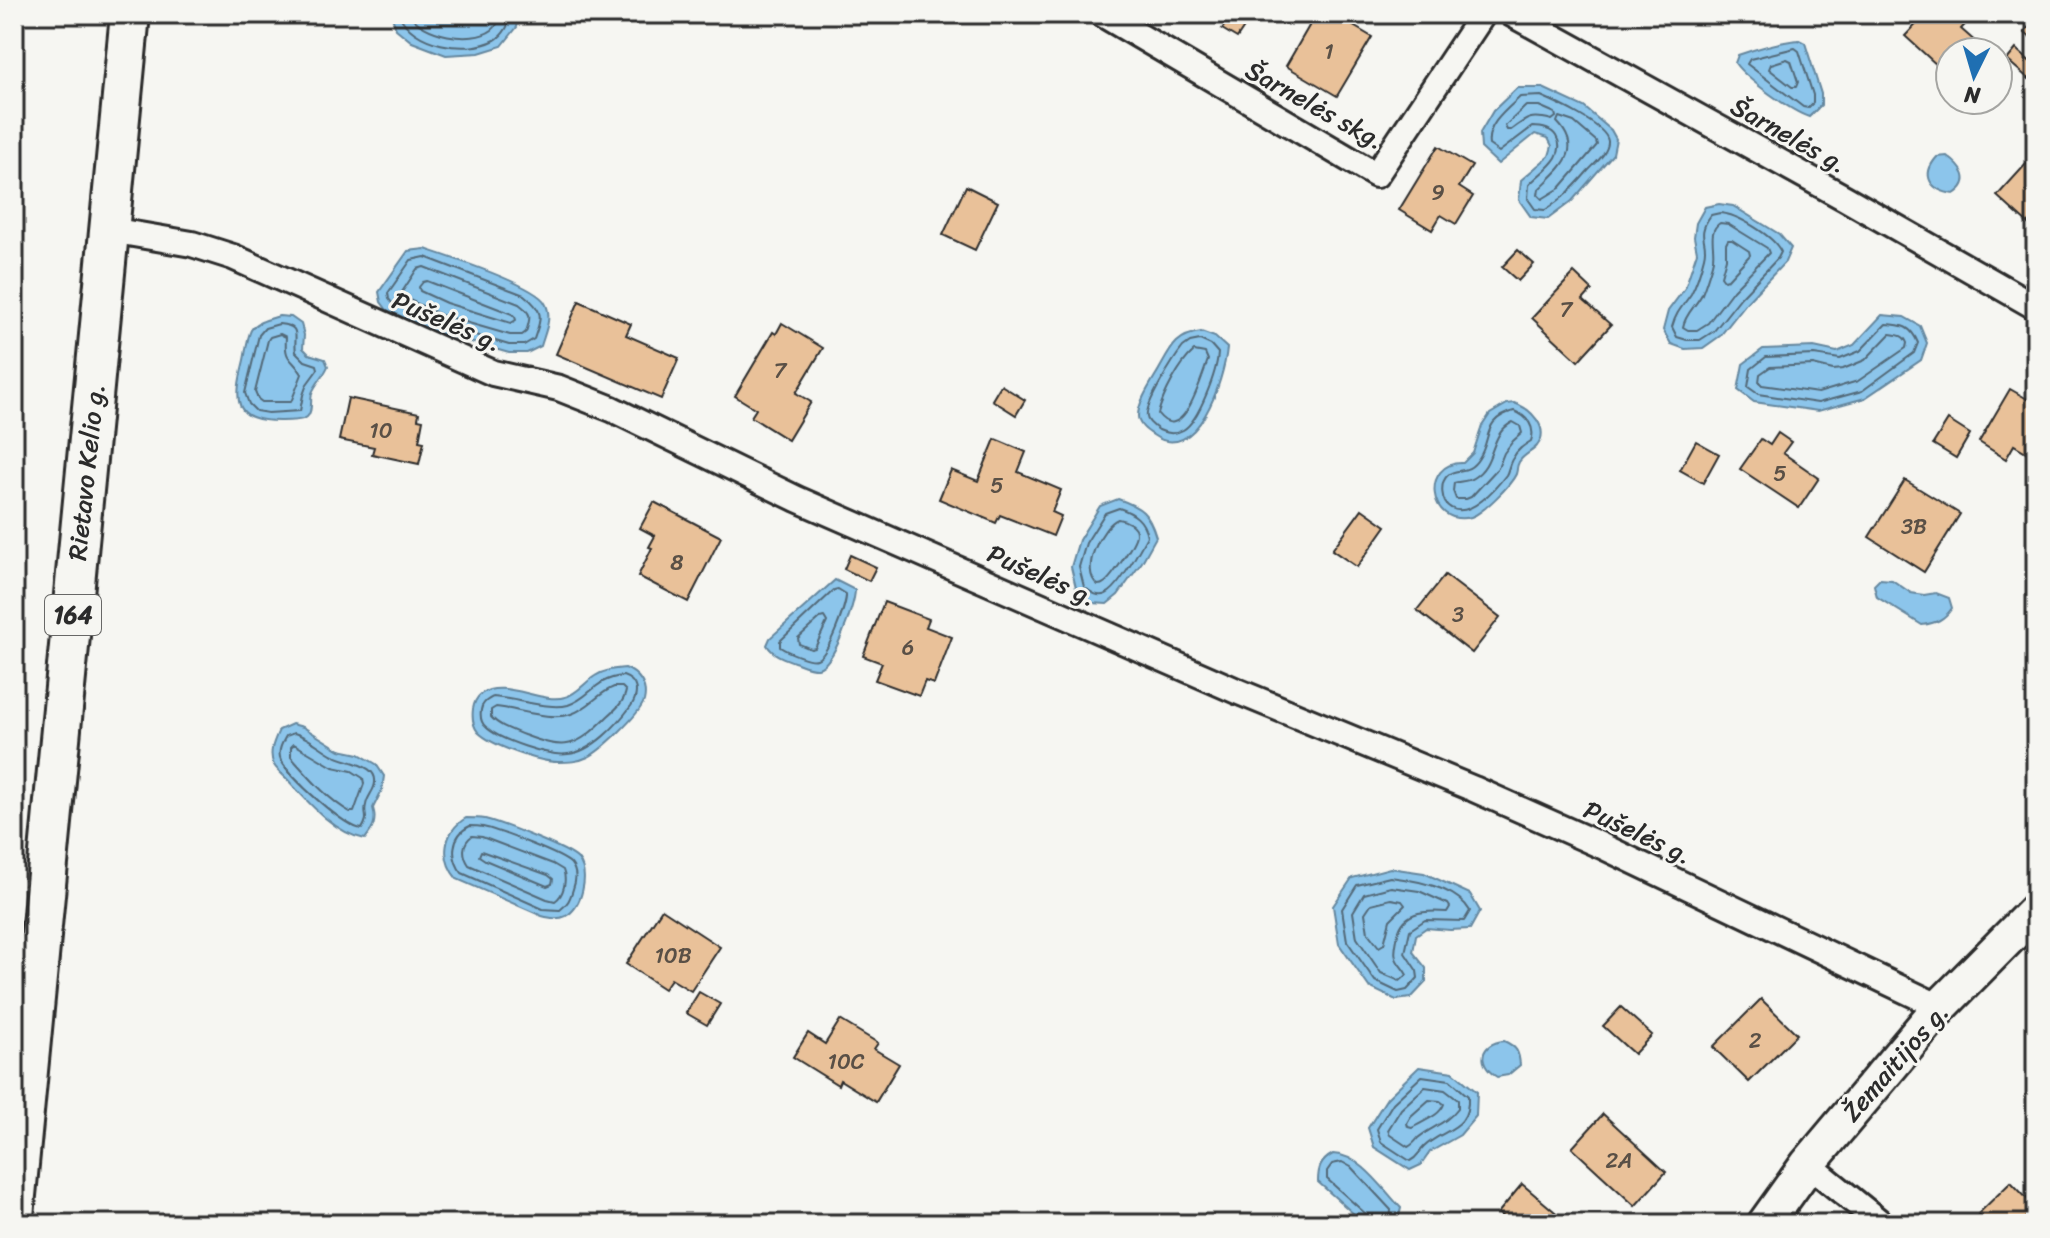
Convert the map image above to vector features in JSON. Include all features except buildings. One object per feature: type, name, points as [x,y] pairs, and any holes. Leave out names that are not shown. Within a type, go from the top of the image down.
[{"type":"main road","name":"Rietavo Kelio g.","points":[[14,1216],[130,14]]},
{"type":"main road","name":"Žemaitijos g.","points":[[1765,1224],[1808,1164],[1940,1007],[2036,910]]},
{"type":"street","name":"Šarnelės skg.","points":[[1102,14],[1376,175],[1483,14]]},
{"type":"street","name":"Šarnelės g.","points":[[1512,14],[2034,302]]},
{"type":"street","name":"Pušelės g.","points":[[110,230],[192,244],[233,257],[493,373],[559,388],[612,409],[797,499],[1225,686],[1588,839],[1940,1007]]},
{"type":"street","points":[[1808,1164],[1882,1224]]},
{"type":"water","points":[[391,14],[520,14],[517,27],[502,46],[479,53],[446,55],[412,42],[396,29]]},
{"type":"water","points":[[1799,40],[1805,43],[1821,94],[1821,105],[1809,117],[1769,94],[1735,63],[1738,55]]},
{"type":"water","points":[[1517,88],[1543,88],[1584,107],[1611,130],[1616,139],[1613,154],[1572,201],[1548,219],[1531,217],[1519,200],[1521,180],[1549,156],[1552,146],[1548,138],[1535,134],[1498,164],[1481,148],[1480,133],[1493,111]]},
{"type":"water","points":[[1947,156],[1965,179],[1954,194],[1939,190],[1930,182],[1932,164],[1937,157]]},
{"type":"water","points":[[1719,204],[1733,206],[1779,234],[1791,248],[1785,262],[1720,336],[1703,348],[1685,349],[1671,344],[1663,330],[1668,311],[1685,288],[1697,252],[1694,237],[1696,223],[1705,207]]},
{"type":"water","points":[[425,249],[491,272],[538,296],[545,303],[548,314],[541,346],[527,353],[509,353],[435,332],[387,310],[379,292],[408,251]]},
{"type":"water","points":[[1882,315],[1904,317],[1920,326],[1927,343],[1921,360],[1865,398],[1818,411],[1754,402],[1738,390],[1743,364],[1763,349],[1814,347],[1837,352],[1854,345]]},
{"type":"water","points":[[279,316],[291,317],[301,324],[303,348],[309,354],[325,359],[328,366],[312,393],[309,415],[302,420],[254,418],[245,413],[238,398],[251,330],[260,322]]},
{"type":"water","points":[[1201,332],[1215,337],[1227,348],[1214,397],[1195,429],[1183,439],[1169,441],[1153,435],[1138,419],[1147,390],[1172,347],[1186,336]]},
{"type":"water","points":[[1514,403],[1537,420],[1542,432],[1537,446],[1521,459],[1513,479],[1482,510],[1471,517],[1456,518],[1445,513],[1435,493],[1435,482],[1440,472],[1449,465],[1463,463],[1473,453],[1482,426],[1490,414]]},
{"type":"water","points":[[1118,499],[1143,512],[1156,537],[1118,595],[1107,604],[1092,603],[1077,592],[1071,567],[1079,540],[1100,506]]},
{"type":"water","points":[[1880,579],[1892,580],[1911,593],[1936,593],[1949,598],[1952,608],[1939,620],[1922,625],[1877,597],[1874,585]]},
{"type":"water","points":[[835,580],[855,590],[848,620],[831,657],[818,668],[782,658],[772,651],[767,645],[770,638]]},
{"type":"water","points":[[625,668],[641,680],[645,690],[644,701],[619,732],[584,759],[558,762],[528,756],[494,743],[475,727],[475,703],[481,694],[490,690],[565,697],[598,674]]},
{"type":"water","points":[[292,724],[303,727],[340,750],[359,754],[376,764],[384,776],[382,790],[373,808],[374,825],[365,839],[343,830],[322,815],[274,765],[272,752],[277,734]]},
{"type":"water","points":[[466,818],[485,819],[505,826],[549,843],[578,859],[584,881],[580,898],[572,912],[560,918],[542,916],[457,879],[448,863],[446,846],[452,831]]},
{"type":"water","points":[[1390,868],[1424,873],[1470,894],[1480,911],[1470,929],[1426,928],[1416,935],[1413,952],[1426,968],[1426,982],[1411,998],[1396,1000],[1369,987],[1339,944],[1333,906],[1352,878]]},
{"type":"water","points":[[1504,1041],[1516,1050],[1520,1065],[1508,1075],[1497,1077],[1486,1066],[1484,1055],[1490,1046]]},
{"type":"water","points":[[1419,1067],[1453,1072],[1477,1092],[1476,1116],[1460,1135],[1430,1152],[1421,1165],[1410,1170],[1374,1147],[1368,1128],[1387,1098]]},
{"type":"water","points":[[1333,1154],[1353,1160],[1370,1174],[1401,1208],[1398,1221],[1394,1224],[1365,1224],[1318,1182],[1321,1166]]}]
